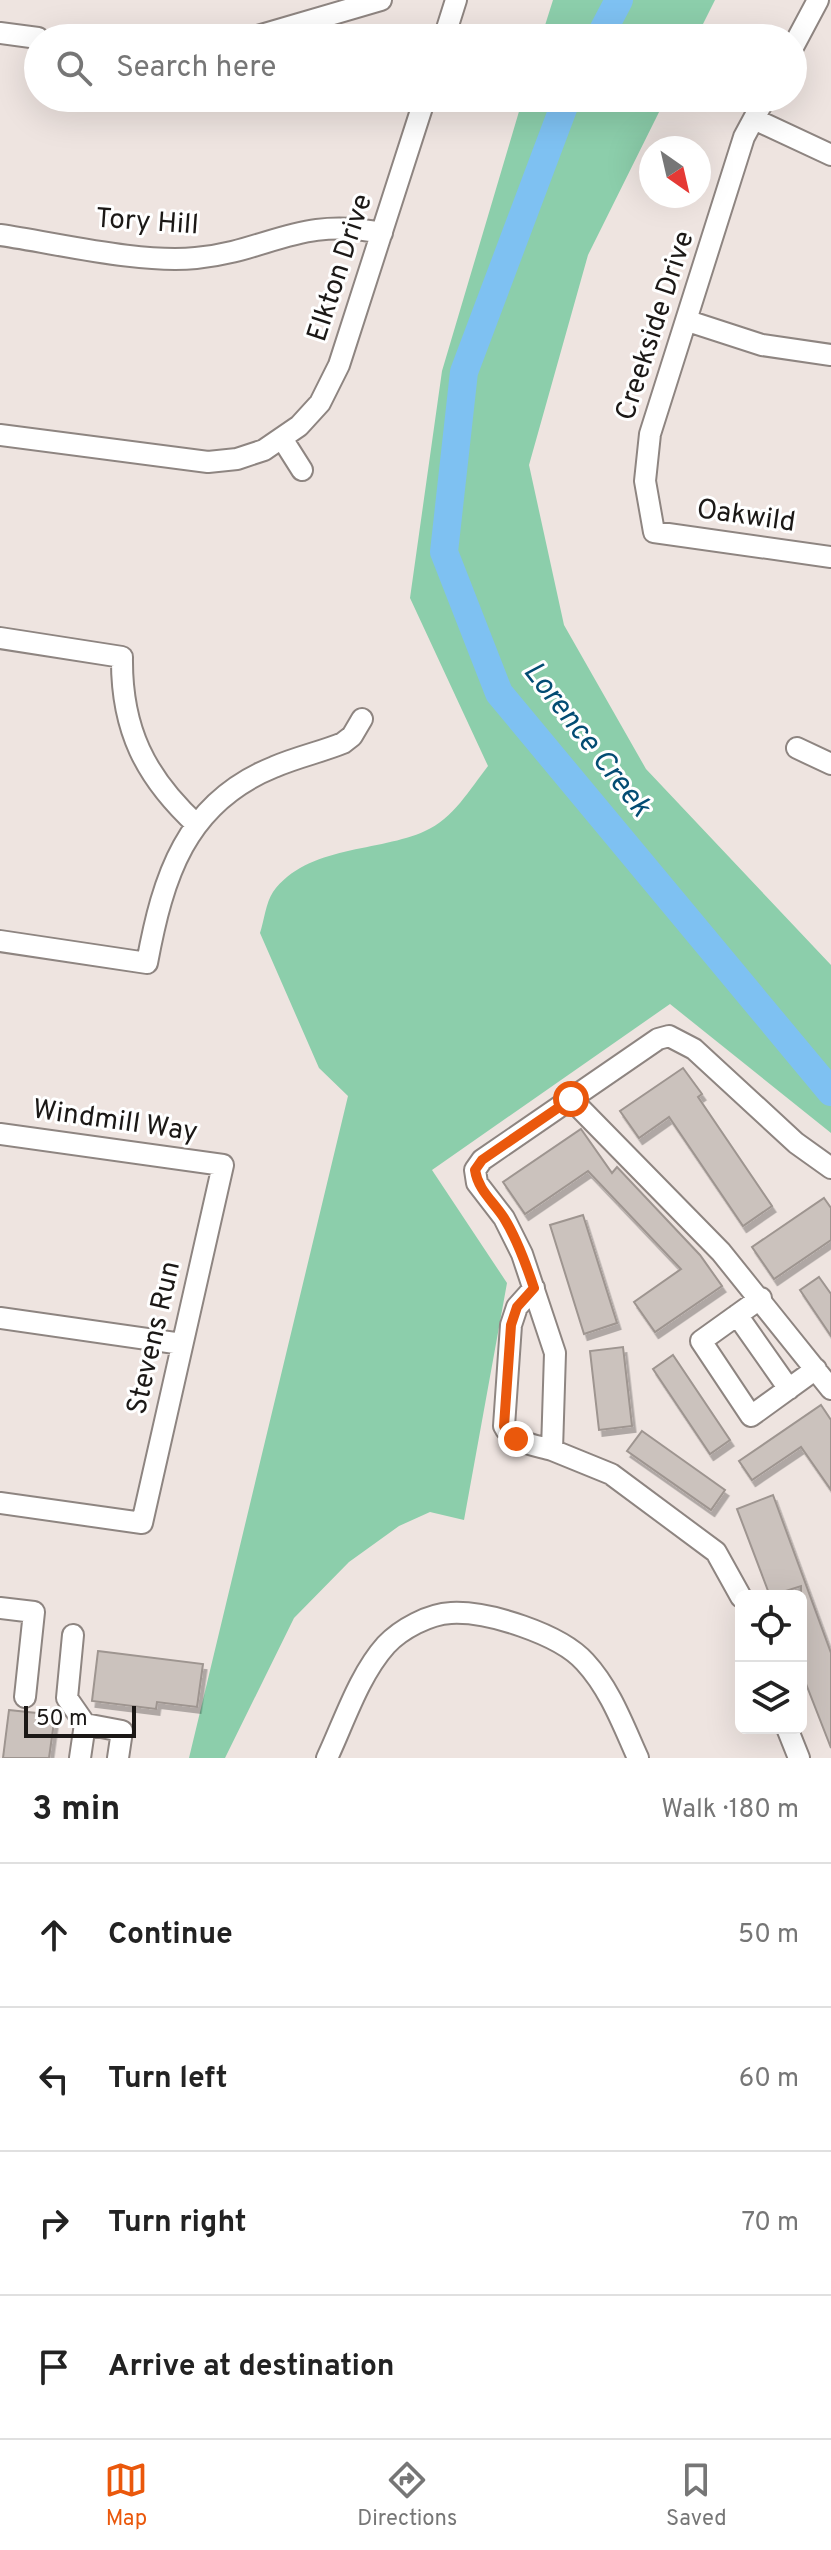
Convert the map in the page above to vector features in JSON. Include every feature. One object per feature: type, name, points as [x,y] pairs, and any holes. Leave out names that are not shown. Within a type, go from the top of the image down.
[{"type":"street","points":[[299,24],[381,0]]},
{"type":"street","points":[[805,24],[818,0]]},
{"type":"street","points":[[447,24],[452,1]]},
{"type":"street","points":[[0,33],[24,36]]},
{"type":"street","name":"Elkton Drive","points":[[0,435],[208,462],[251,455],[283,440],[311,415],[328,391],[421,112]]},
{"type":"street","name":"Creekside Drive","points":[[654,532],[645,481],[650,434],[744,137],[758,112]]},
{"type":"street","points":[[754,119],[831,155]]},
{"type":"street","name":"Tory Hill","points":[[0,235],[161,258],[191,259],[311,229],[346,227],[382,233]]},
{"type":"street","points":[[688,321],[751,343],[831,355]]},
{"type":"street","points":[[283,440],[302,470]]},
{"type":"street","name":"Oakwild","points":[[654,532],[831,557]]},
{"type":"street","points":[[0,638],[122,657],[126,714],[139,750],[155,781],[197,825]]},
{"type":"street","points":[[0,941],[147,963],[164,882],[197,825],[238,786],[274,767],[343,743],[358,728],[362,719]]},
{"type":"street","points":[[797,748],[831,764]]},
{"type":"street","points":[[552,1450],[555,1353],[522,1254],[504,1218],[477,1183],[475,1170],[482,1160],[658,1039],[679,1039],[796,1143],[831,1168]]},
{"type":"street","points":[[571,1099],[761,1298],[831,1389]]},
{"type":"street","name":"Windmill Way","points":[[0,1134],[223,1165]]},
{"type":"street","name":"Stevens Run","points":[[0,1503],[142,1523],[223,1165]]},
{"type":"street","points":[[534,1288],[517,1307],[511,1325],[504,1426],[508,1434],[611,1474],[716,1552],[737,1590]]},
{"type":"street","points":[[761,1298],[701,1341],[751,1416],[816,1369]]},
{"type":"street","points":[[737,1315],[789,1389]]},
{"type":"street","points":[[0,1318],[182,1344]]},
{"type":"street","points":[[0,1608],[34,1612],[25,1697]]},
{"type":"street","points":[[327,1758],[375,1659],[388,1643],[416,1624],[450,1613],[483,1617],[538,1632],[562,1644],[596,1675],[638,1758]]},
{"type":"street","points":[[73,1635],[67,1698],[85,1724],[80,1758]]},
{"type":"street","points":[[85,1724],[122,1731],[118,1758]]},
{"type":"street","points":[[789,1734],[799,1758]]},
{"type":"green space","points":[[553,0],[715,0],[703,24],[545,24]]},
{"type":"green space","points":[[519,112],[659,112],[647,136],[639,136],[639,152],[588,255],[529,465],[564,625],[646,769],[831,965],[831,1133],[670,1004],[432,1170],[507,1283],[464,1520],[430,1512],[399,1526],[349,1562],[294,1618],[225,1758],[189,1758],[348,1096],[319,1068],[260,933],[267,906],[273,892],[287,877],[305,866],[345,852],[407,838],[435,826],[460,803],[488,766],[410,598],[442,371]]},
{"type":"building","points":[[683,1068],[702,1094],[698,1097],[772,1206],[743,1226],[669,1117],[639,1138],[620,1111]]},
{"type":"building","points":[[581,1129],[612,1173],[617,1167],[700,1255],[722,1286],[655,1332],[634,1302],[681,1269],[588,1171],[525,1214],[503,1182]]},
{"type":"building","points":[[824,1198],[831,1208],[831,1240],[774,1279],[752,1247]]},
{"type":"building","points":[[583,1215],[617,1323],[584,1334],[550,1225]]},
{"type":"building","points":[[819,1277],[831,1294],[831,1336],[800,1290]]},
{"type":"building","points":[[623,1347],[632,1426],[599,1430],[590,1351]]},
{"type":"building","points":[[673,1355],[730,1440],[710,1454],[653,1369]]},
{"type":"building","points":[[821,1405],[831,1420],[831,1490],[801,1447],[752,1480],[739,1461]]},
{"type":"building","points":[[642,1431],[725,1490],[711,1510],[627,1451]]},
{"type":"building","points":[[773,1495],[831,1653],[831,1748],[807,1686],[807,1590],[801,1590],[801,1586],[789,1590],[768,1590],[737,1509]]},
{"type":"building","points":[[98,1651],[203,1664],[197,1707],[157,1702],[156,1709],[92,1701]]},
{"type":"building","points":[[9,1710],[55,1715],[49,1758],[3,1758]]},
{"type":"waterway","name":"Lorence Creek","points":[[606,24],[619,0]]},
{"type":"waterway","name":"Lorence Creek","points":[[562,112],[464,372],[444,552],[499,693],[831,1092]]},
{"type":"route","points":[[516,1439],[508,1434],[504,1426],[511,1325],[517,1307],[534,1288],[504,1218],[477,1183],[475,1170],[482,1160],[571,1099]]}]
